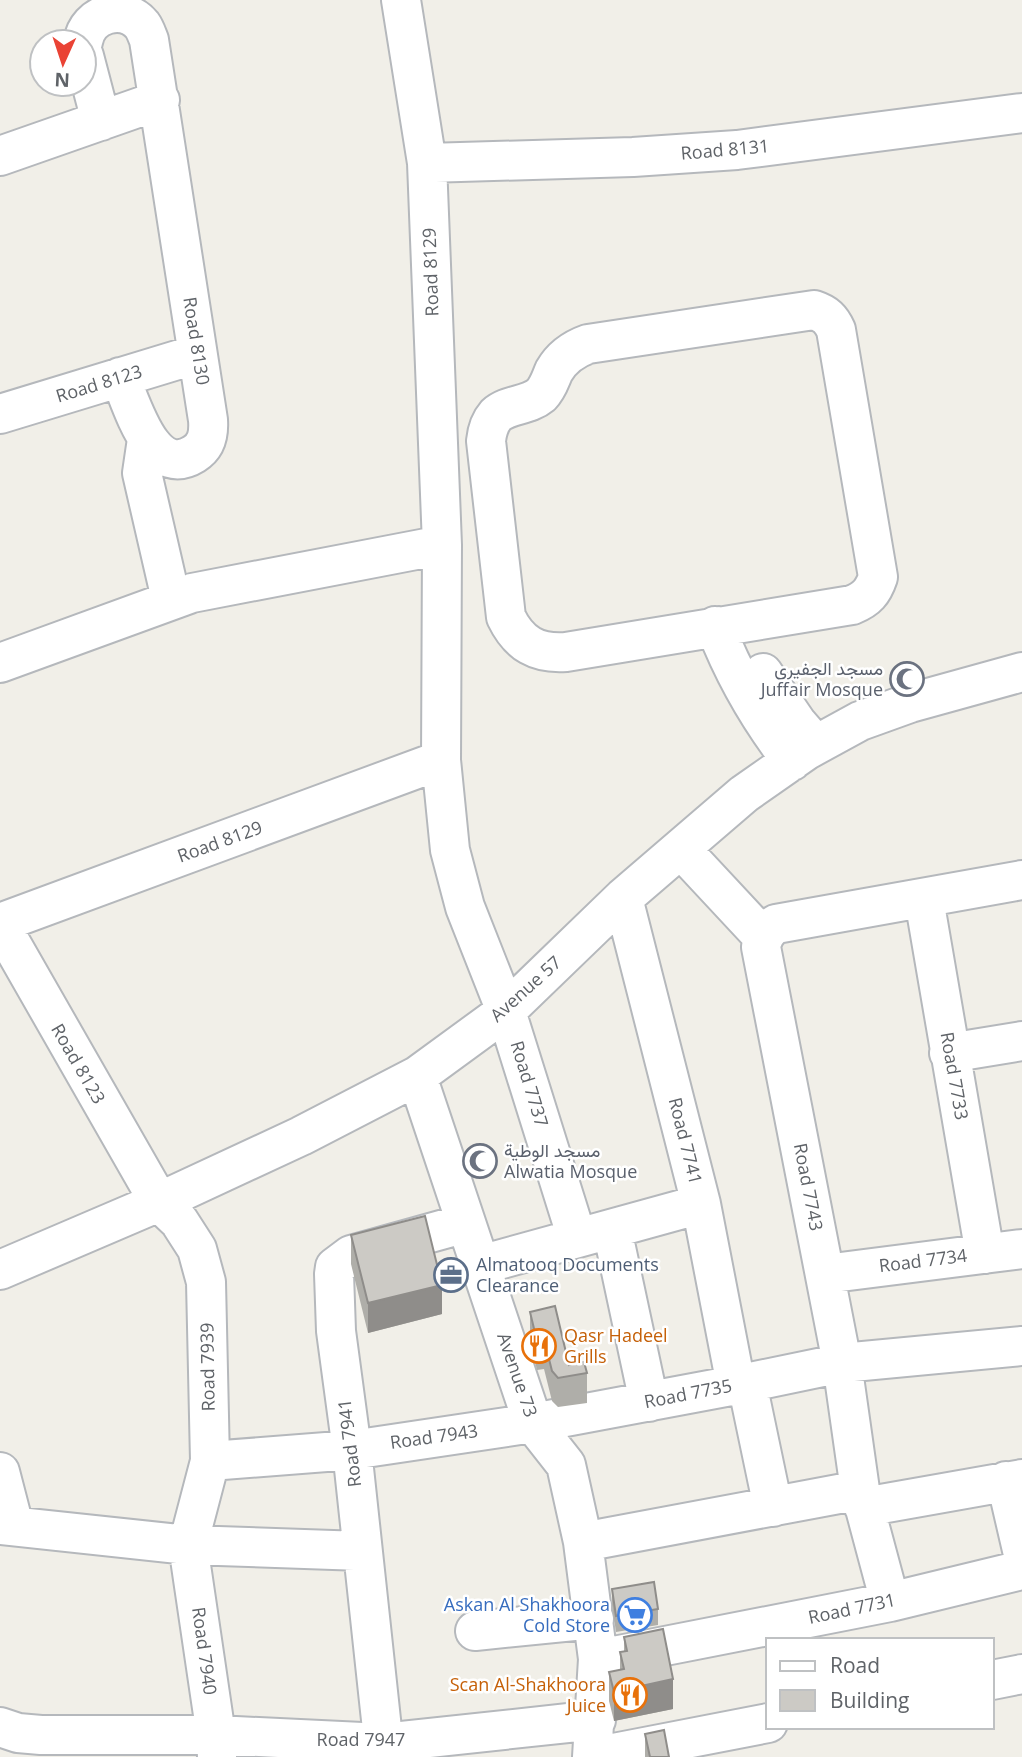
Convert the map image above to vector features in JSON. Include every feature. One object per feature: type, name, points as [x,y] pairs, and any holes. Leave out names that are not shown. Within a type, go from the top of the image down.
[{"type":"street","name":"Road 8129","points":[[401,0],[427,163],[442,545],[441,761],[450,850],[465,907],[506,1011]]},
{"type":"street","name":"Road 8130","points":[[89,28],[103,15],[117,12],[132,16],[143,26],[149,40],[208,420],[209,432],[205,443],[197,453],[186,458],[163,456],[147,439]]},
{"type":"street","points":[[95,98],[101,121]]},
{"type":"street","points":[[0,156],[160,100]]},
{"type":"street","name":"Road 8131","points":[[427,163],[634,158],[737,150],[1022,113]]},
{"type":"street","points":[[814,310],[824,313],[832,320],[836,330],[878,577],[874,589],[865,600],[852,605],[728,624],[566,652],[536,650],[523,642],[506,618],[487,431],[497,414],[534,400],[543,393],[560,362],[577,348],[588,344],[814,310]]},
{"type":"street","name":"Road 8123","points":[[0,414],[197,354]]},
{"type":"street","points":[[120,377],[147,439],[142,473],[171,599]]},
{"type":"street","points":[[0,663],[171,599],[213,588],[442,545]]},
{"type":"street","points":[[728,624],[740,683],[772,736],[804,753]]},
{"type":"street","name":"Avenue 57","points":[[0,1270],[159,1202],[301,1136],[417,1076],[506,1011],[623,898],[744,794],[804,753],[860,721],[910,703],[1022,672]]},
{"type":"street","name":"Road 8129","points":[[0,924],[441,761]]},
{"type":"street","points":[[681,849],[763,937],[768,929],[776,924],[1022,880]]},
{"type":"street","name":"Road 7741","points":[[623,898],[701,1204],[773,1507]]},
{"type":"street","name":"Road 7733","points":[[924,899],[985,1254]]},
{"type":"street","name":"Road 8123","points":[[0,924],[159,1202]]},
{"type":"street","name":"Road 7743","points":[[763,937],[761,947],[842,1363],[862,1498],[890,1602]]},
{"type":"street","name":"Road 7737","points":[[506,1011],[594,1233],[649,1402]]},
{"type":"street","points":[[949,1054],[1022,1041]]},
{"type":"street","name":"Avenue 73","points":[[417,1076],[533,1423],[566,1465],[583,1542],[594,1619],[598,1660],[594,1745]]},
{"type":"street","name":"Road 7939","points":[[159,1202],[178,1221],[197,1249],[206,1282],[210,1461],[188,1545]]},
{"type":"street","points":[[480,1265],[701,1204]]},
{"type":"street","name":"Road 7941","points":[[384,1750],[352,1450],[336,1331],[335,1267],[351,1255],[466,1223]]},
{"type":"street","name":"Road 7734","points":[[825,1274],[1022,1249]]},
{"type":"street","name":"Road 7735","points":[[533,1423],[842,1363],[1022,1346]]},
{"type":"street","name":"Road 7943","points":[[210,1461],[352,1450],[533,1423]]},
{"type":"street","points":[[0,1472],[7,1526],[188,1545],[362,1551]]},
{"type":"street","points":[[583,1542],[773,1507],[1014,1480],[1022,1550]]},
{"type":"street","name":"Road 7940","points":[[188,1545],[217,1746]]},
{"type":"street","name":"Road 7731","points":[[598,1660],[890,1602],[1022,1570]]},
{"type":"street","points":[[475,1631],[594,1619]]},
{"type":"street","points":[[994,1680],[1022,1674]]},
{"type":"street","name":"Road 7947","points":[[0,1727],[42,1746],[384,1750],[594,1745],[766,1723]]},
{"type":"building","points":[[425,1216],[442,1285],[368,1303],[351,1235]]},
{"type":"building","points":[[555,1306],[569,1365],[584,1362],[587,1373],[558,1378],[552,1371],[544,1339],[537,1341],[530,1312]]},
{"type":"building","points":[[654,1582],[658,1609],[616,1616],[612,1589]]},
{"type":"building","points":[[663,1629],[673,1679],[614,1692],[609,1672],[624,1669],[620,1652],[627,1651],[624,1637]]},
{"type":"building","points":[[664,1730],[669,1757],[650,1757],[645,1734]]},
{"type":"place","name":"مسجد الجفيري Juffair Mosque","points":[[907,679]]},
{"type":"place","name":"مسجد الوطية Alwatia Mosque","points":[[480,1161]]},
{"type":"place","name":"Almatooq Documents Clearance","points":[[451,1275]]},
{"type":"place","name":"Qasr Hadeel Grills","points":[[539,1346]]},
{"type":"place","name":"Askan Al Shakhoora Cold Store","points":[[635,1615]]},
{"type":"place","name":"Scan Al-Shakhoora Juice","points":[[630,1695]]}]
